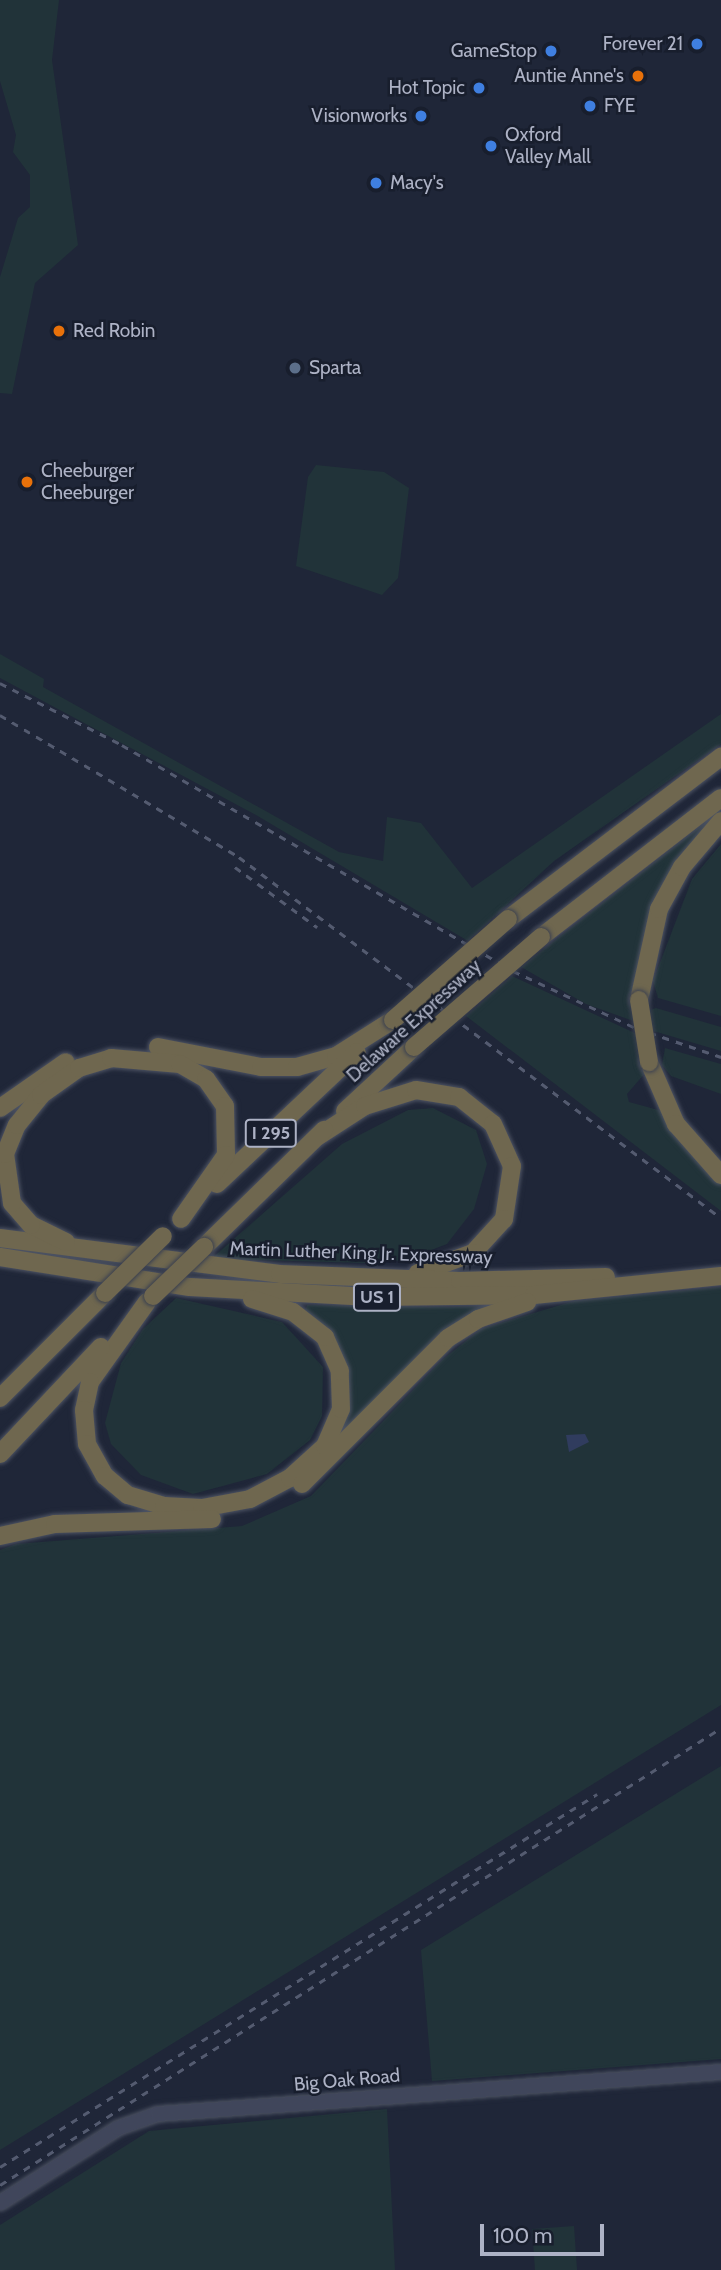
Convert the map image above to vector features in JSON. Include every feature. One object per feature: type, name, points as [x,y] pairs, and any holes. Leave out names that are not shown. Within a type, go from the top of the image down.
[{"type":"highway","name":"Delaware Expressway","points":[[22,1382],[105,1293],[163,1236],[386,1025],[508,919],[721,757]]},
{"type":"highway","name":"Delaware Expressway","points":[[150,1299],[414,1047],[541,937],[721,798]]},
{"type":"highway","points":[[721,821],[682,867],[659,909],[639,1000],[649,1062],[676,1124],[721,1175]]},
{"type":"highway","points":[[0,1108],[63,1063],[109,1047],[154,1046],[285,1068],[327,1060],[386,1025]]},
{"type":"highway","points":[[102,1254],[31,1225],[12,1203],[4,1179],[8,1146],[24,1114],[79,1068],[121,1056],[162,1059],[198,1074],[218,1092],[230,1122],[228,1147],[181,1219]]},
{"type":"highway","points":[[317,1137],[380,1100],[434,1090],[481,1111],[507,1148],[512,1193],[488,1241],[447,1266],[370,1278]]},
{"type":"highway","name":"Martin Luther King Jr. Expressway","points":[[0,1238],[102,1254],[370,1278],[575,1279],[721,1265]]},
{"type":"highway","name":"Martin Luther King Jr. Expressway","points":[[5,1258],[190,1287],[381,1297],[565,1292],[721,1276]]},
{"type":"highway","points":[[150,1299],[90,1382],[83,1419],[94,1460],[112,1483],[145,1502],[202,1508],[250,1499],[302,1470],[331,1437],[342,1400],[338,1361],[318,1329],[293,1312],[190,1287]]},
{"type":"highway","points":[[0,1536],[55,1524],[215,1519],[268,1504],[320,1470],[457,1331],[491,1313],[565,1292]]},
{"type":"highway","name":"I 295","points":[[0,1454],[150,1299]]},
{"type":"highway","points":[[0,1398],[22,1382]]},
{"type":"highway","name":"I 295","points":[[0,1406],[22,1382]]},
{"type":"street","name":"Big Oak Road","points":[[0,2203],[118,2128],[158,2114],[721,2072]]},
{"type":"shaded area","points":[[0,0],[59,0],[52,60],[78,245],[35,283],[12,394],[0,393],[0,277],[18,218],[30,207],[30,175],[13,152],[16,135],[0,81]]},
{"type":"shaded area","points":[[316,465],[384,472],[409,488],[398,578],[382,595],[296,566],[308,477]]},
{"type":"shaded area","points":[[0,654],[44,679],[43,687],[339,852],[383,861],[387,817],[421,823],[472,888],[721,714],[721,744],[554,861],[468,941],[256,815],[0,678]]},
{"type":"shaded area","points":[[721,810],[648,923],[637,979],[636,1022],[586,1004],[521,967]]},
{"type":"shaded area","points":[[721,844],[721,1016],[658,998],[653,981],[692,879]]},
{"type":"shaded area","points":[[512,976],[637,1034],[646,1072],[627,1094],[629,1102],[662,1111],[721,1182],[721,1211],[466,1016]]},
{"type":"shaded area","points":[[656,1008],[721,1027],[721,1051],[650,1030],[650,1010]]},
{"type":"shaded area","points":[[665,1048],[721,1064],[721,1094],[671,1076],[662,1065]]},
{"type":"shaded area","points":[[433,1108],[476,1130],[487,1164],[474,1209],[447,1244],[405,1260],[366,1263],[211,1259],[342,1144],[408,1110]]},
{"type":"shaded area","points":[[721,1287],[721,1705],[0,2150],[0,1550],[16,1544],[242,1526],[311,1496],[442,1360],[481,1329],[574,1301]]},
{"type":"shaded area","points":[[176,1298],[282,1322],[323,1367],[322,1416],[310,1440],[267,1474],[193,1494],[141,1475],[111,1444],[105,1423],[121,1363],[143,1329]]},
{"type":"shaded area","points":[[307,1305],[499,1306],[324,1458],[347,1382],[305,1312]]},
{"type":"shaded area","points":[[721,1766],[721,2059],[432,2081],[421,1950]]},
{"type":"shaded area","points":[[387,2109],[395,2270],[0,2270],[0,2225],[149,2131]]},
{"type":"shaded area","points":[[574,2226],[577,2270],[535,2270],[532,2229]]},
{"type":"water","points":[[585,1434],[589,1442],[569,1452],[566,1435]]},
{"type":"railway","points":[[0,683],[122,745],[513,971],[636,1028],[721,1057]]},
{"type":"railway","points":[[0,715],[239,857],[721,1218]]},
{"type":"railway","points":[[235,867],[317,927]]},
{"type":"railway","points":[[0,2185],[721,1728]]},
{"type":"railway","points":[[0,2167],[597,1794]]},
{"type":"place","name":"Forever 21","points":[[697,44]]},
{"type":"place","name":"GameStop","points":[[551,51]]},
{"type":"place","name":"Auntie Anne's","points":[[638,76]]},
{"type":"place","name":"Hot Topic","points":[[479,88]]},
{"type":"place","name":"FYE","points":[[590,106]]},
{"type":"place","name":"Visionworks","points":[[421,116]]},
{"type":"place","name":"Oxford Valley Mall","points":[[491,146]]},
{"type":"place","name":"Macy's","points":[[376,183]]},
{"type":"place","name":"Red Robin","points":[[59,331]]},
{"type":"place","name":"Sparta","points":[[295,368]]},
{"type":"place","name":"Cheeburger Cheeburger","points":[[27,482]]}]
